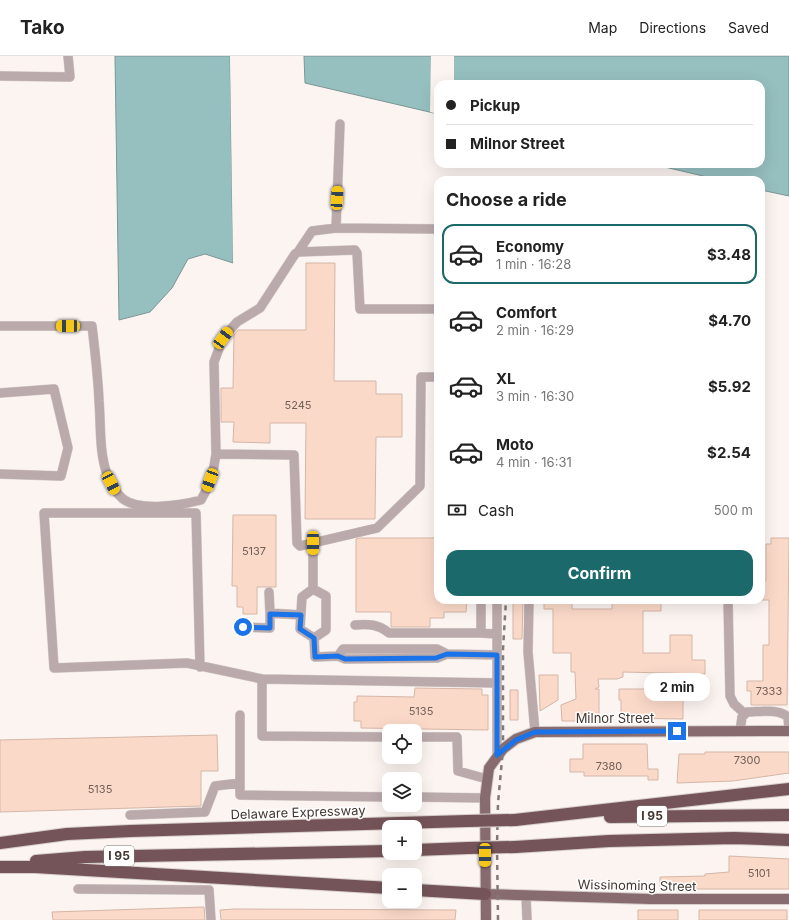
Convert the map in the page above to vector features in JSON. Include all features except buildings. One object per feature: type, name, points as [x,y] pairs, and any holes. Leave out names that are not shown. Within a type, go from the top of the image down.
[{"type":"highway","points":[[515,820],[789,789]]},
{"type":"highway","name":"Delaware Expressway","points":[[0,843],[67,834],[614,817],[789,815]]},
{"type":"highway","name":"I 95","points":[[422,850],[515,847],[609,841],[734,838],[786,839]]},
{"type":"highway","name":"I 95","points":[[0,866],[85,857],[382,851]]},
{"type":"highway","points":[[0,866],[382,888]]},
{"type":"highway","points":[[422,890],[485,894]]},
{"type":"main road","name":"Milnor Street","points":[[497,755],[516,740],[535,732],[789,731]]},
{"type":"main road","points":[[486,920],[485,798],[489,768],[497,755]]},
{"type":"main road","name":"Wissinoming Street","points":[[485,894],[650,900],[789,899]]},
{"type":"lane","points":[[0,76],[70,76],[68,56]]},
{"type":"lane","points":[[336,228],[340,124]]},
{"type":"lane","points":[[0,326],[92,326],[102,449],[107,474],[116,492],[124,500],[134,504],[162,506],[180,505],[200,500],[206,490],[214,469],[216,454],[214,362],[223,338],[237,322],[260,308],[312,230],[336,228],[434,229]]},
{"type":"lane","points":[[298,252],[355,250],[357,253],[360,309],[434,309]]},
{"type":"lane","points":[[216,454],[294,455],[297,543],[300,546],[377,528],[420,486],[421,377],[434,377]]},
{"type":"lane","points":[[0,393],[54,389],[68,448],[61,476],[0,474]]},
{"type":"lane","points":[[200,667],[196,513],[44,513],[54,668],[187,663],[200,667],[262,679],[497,679]]},
{"type":"lane","points":[[313,543],[313,589]]},
{"type":"lane","points":[[313,589],[302,596],[300,629],[314,638]]},
{"type":"lane","points":[[313,589],[326,596],[326,630],[314,638]]},
{"type":"lane","points":[[243,627],[270,628],[269,592]]},
{"type":"lane","points":[[481,604],[481,633]]},
{"type":"lane","points":[[497,604],[497,755]]},
{"type":"lane","points":[[529,604],[528,652],[535,732]]},
{"type":"lane","points":[[728,604],[730,696],[734,704],[744,713],[777,712],[784,714],[788,717],[789,731]]},
{"type":"lane","points":[[270,614],[301,615]]},
{"type":"lane","points":[[355,625],[371,624],[382,628],[389,634],[497,634]]},
{"type":"lane","points":[[314,638],[315,657],[338,656],[343,650],[437,649],[447,654],[497,655]]},
{"type":"lane","points":[[262,679],[262,736],[382,737]]},
{"type":"lane","points":[[740,731],[744,713]]},
{"type":"lane","points":[[240,715],[240,795],[382,797]]},
{"type":"lane","points":[[422,737],[457,737],[458,770],[487,779]]},
{"type":"lane","points":[[130,815],[205,812],[215,786],[240,783]]},
{"type":"lane","points":[[422,797],[485,798]]},
{"type":"lane","points":[[78,889],[210,890],[211,920]]},
{"type":"lane","points":[[526,895],[527,920]]},
{"type":"water","points":[[115,56],[230,56],[233,263],[205,254],[188,259],[172,288],[150,312],[119,320]]},
{"type":"water","points":[[304,56],[789,56],[789,196],[765,191],[765,176],[703,176],[669,168],[765,168],[765,80],[434,80],[434,113],[305,83]]},
{"type":"pier","points":[[230,56],[232,56],[235,262],[233,263]]},
{"type":"pier","points":[[431,56],[454,56],[454,80],[434,80],[434,113],[430,112]]},
{"type":"railway","points":[[498,920],[498,803],[503,749],[503,649],[506,604]]},
{"type":"route","points":[[243,627],[270,628],[270,614],[301,615],[300,629],[314,638],[315,657],[338,656],[345,659],[436,658],[447,654],[497,655],[497,755],[516,740],[527,734],[535,732],[677,731]]}]
